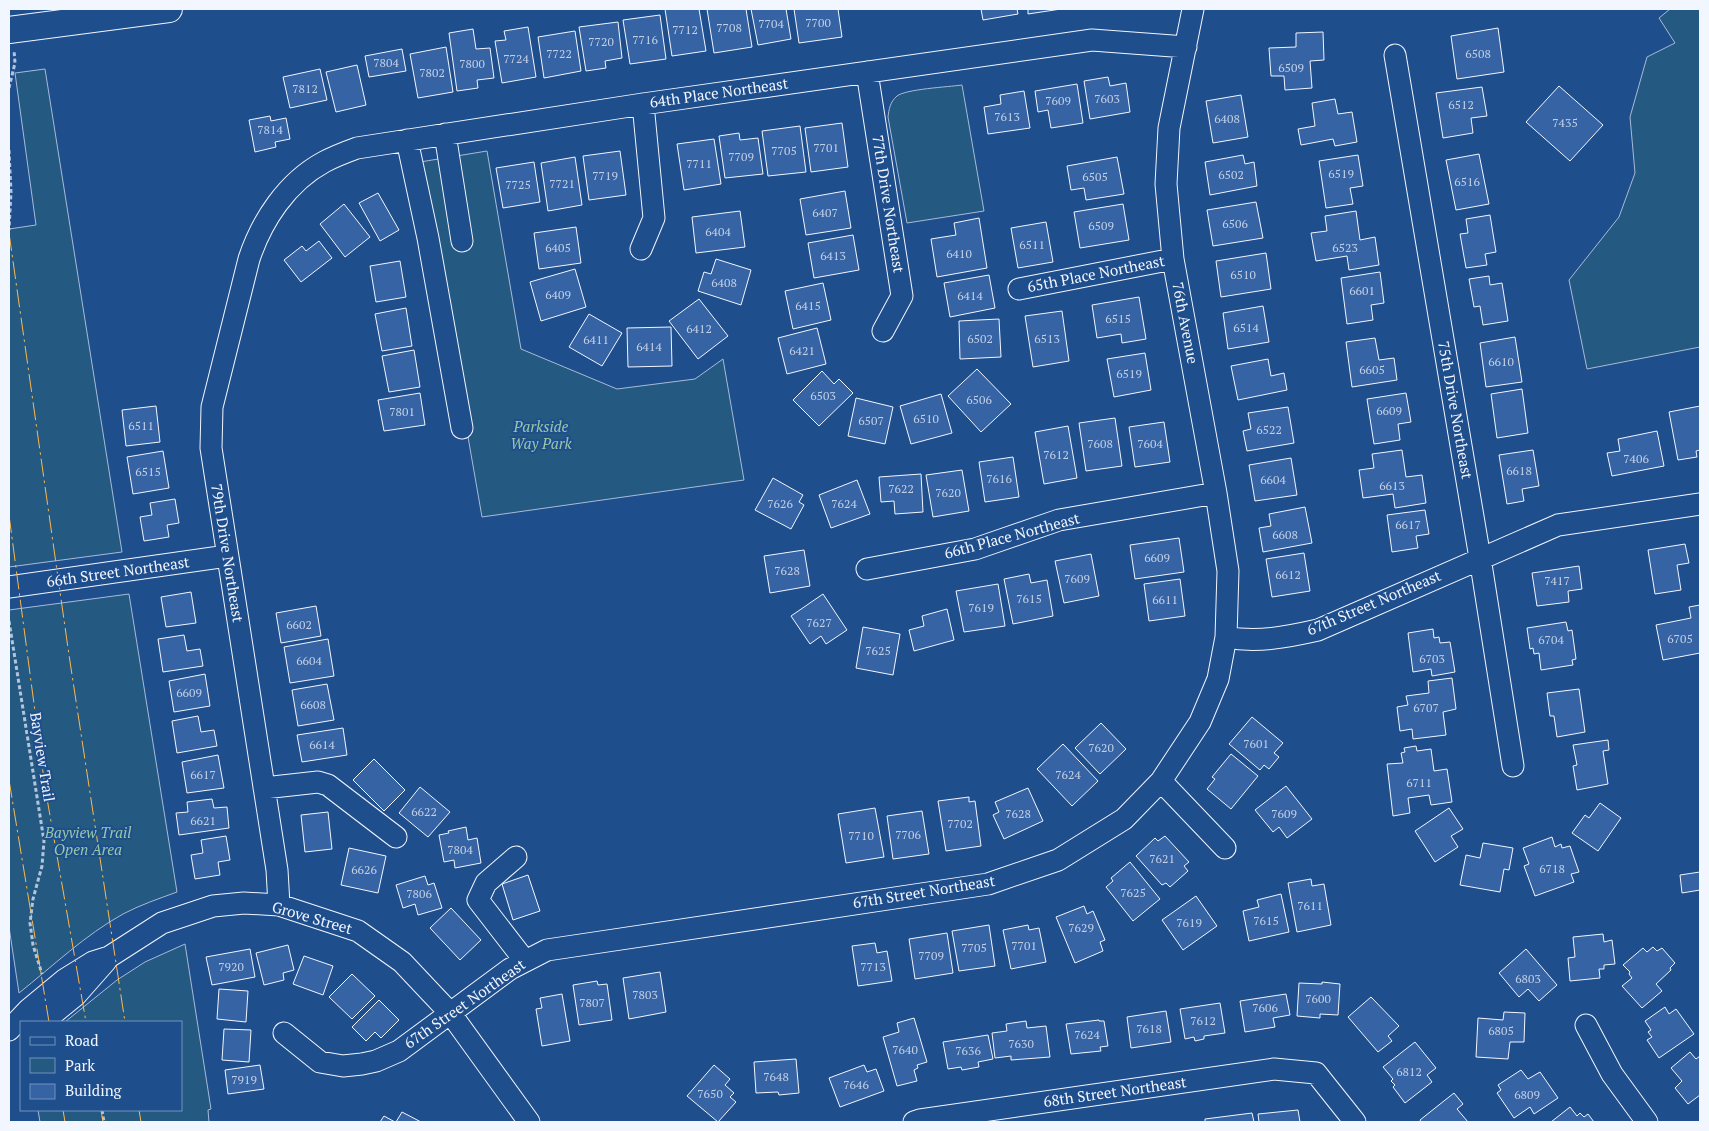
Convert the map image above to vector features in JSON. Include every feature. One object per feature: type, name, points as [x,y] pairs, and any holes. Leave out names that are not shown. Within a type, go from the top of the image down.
[{"type":"main road","points":[[10,30],[169,9]]},
{"type":"street","name":"76th Avenue","points":[[1193,9],[1169,128],[1166,184],[1173,259],[1216,493],[1228,571],[1226,637]]},
{"type":"street","name":"64th Place Northeast","points":[[273,208],[303,177],[324,162],[357,148],[643,104],[1092,40],[1186,47]]},
{"type":"street","name":"75th Drive Northeast","points":[[1395,55],[1513,766]]},
{"type":"street","name":"77th Drive Northeast","points":[[867,72],[902,296],[883,331]]},
{"type":"street","points":[[641,249],[654,218],[643,104]]},
{"type":"street","points":[[445,134],[462,241]]},
{"type":"street","points":[[407,140],[428,238],[462,428]]},
{"type":"street","name":"79th Drive Northeast","points":[[273,208],[256,237],[249,259],[212,407],[211,448],[264,788],[279,905]]},
{"type":"street","name":"65th Place Northeast","points":[[1018,289],[1173,259]]},
{"type":"street","name":"66th Place Northeast","points":[[866,569],[974,549],[1059,520],[1216,493]]},
{"type":"street","name":"67th Street Northeast","points":[[284,1033],[320,1062],[343,1066],[362,1064],[399,1051],[510,969],[547,950],[988,884],[1058,860],[1124,819],[1161,781],[1200,722],[1218,680],[1226,637],[1240,640],[1283,638],[1318,630],[1558,525],[1700,504]]},
{"type":"street","name":"66th Street Northeast","points":[[9,587],[227,556]]},
{"type":"street","points":[[1161,781],[1225,848]]},
{"type":"street","points":[[264,788],[318,782],[328,785],[396,837]]},
{"type":"street","points":[[516,858],[486,883],[478,900],[525,961]]},
{"type":"street","name":"Grove Street","points":[[9,1030],[29,1009],[64,980],[94,962],[109,957],[162,923],[213,906],[244,903],[279,905],[358,931],[402,962],[451,1014],[529,1122]]},
{"type":"street","name":"Grove Street","points":[[44,1021],[76,996],[109,957]]},
{"type":"street","points":[[1586,1025],[1612,1074],[1647,1122]]},
{"type":"street","points":[[9,1045],[20,1038]]},
{"type":"street","name":"68th Street Northeast","points":[[914,1122],[930,1118],[1274,1069],[1316,1073],[1355,1122]]},
{"type":"path","points":[[9,88],[15,63],[10,30]]},
{"type":"path","points":[[9,150],[11,192],[9,230]]},
{"type":"path","name":"Bayview Trail","points":[[9,621],[44,841],[42,866],[33,899],[30,923],[33,945],[40,971],[44,977]]},
{"type":"green space","points":[[1670,9],[1700,9],[1700,347],[1587,369],[1569,280],[1619,217],[1635,173],[1630,117],[1647,57],[1675,43],[1659,18]]},
{"type":"green space","points":[[45,69],[122,552],[9,567],[9,229],[36,225],[15,73]]},
{"type":"green space","points":[[962,85],[984,211],[907,223],[888,117],[890,106],[897,96],[902,94],[918,90]]},
{"type":"green space","name":"Parkside Way Park","points":[[487,151],[521,349],[617,389],[695,379],[723,359],[744,480],[482,517],[420,162]]},
{"type":"green space","name":"Bayview Trail Open Area","points":[[129,594],[177,892],[136,908],[109,922],[82,941],[19,993],[9,927],[9,610]]},
{"type":"green space","points":[[185,944],[211,1109],[208,1110],[209,1122],[40,1122],[38,1111],[182,1111],[182,1021],[66,1021],[117,980],[145,962]]},
{"type":"building","points":[[665,9],[699,9],[706,51],[672,56]]},
{"type":"building","points":[[707,9],[746,9],[752,47],[714,53]]},
{"type":"building","points":[[751,9],[786,9],[791,39],[758,45]]},
{"type":"building","points":[[794,9],[838,9],[842,37],[799,43]]},
{"type":"building","points":[[981,9],[1017,9],[1018,14],[983,20]]},
{"type":"building","points":[[1028,9],[1061,9],[1028,14]]},
{"type":"building","points":[[660,15],[666,59],[630,64],[623,20]]},
{"type":"building","points":[[618,22],[622,58],[605,61],[606,68],[586,71],[579,27]]},
{"type":"building","points":[[528,27],[536,77],[502,83],[495,41],[506,40],[504,31]]},
{"type":"building","points":[[1498,28],[1504,72],[1457,79],[1451,36]]},
{"type":"building","points":[[473,29],[476,49],[490,48],[494,78],[477,80],[478,88],[457,91],[449,33]]},
{"type":"building","points":[[575,31],[581,71],[544,78],[538,37]]},
{"type":"building","points":[[1323,32],[1324,60],[1310,61],[1312,88],[1285,90],[1284,76],[1271,76],[1269,48],[1296,47],[1296,33]]},
{"type":"building","points":[[446,47],[453,92],[418,98],[410,54]]},
{"type":"building","points":[[402,49],[406,71],[369,77],[365,56]]},
{"type":"building","points":[[357,65],[366,105],[336,112],[326,72]]},
{"type":"building","points":[[320,69],[327,100],[290,108],[283,77]]},
{"type":"building","points":[[1108,77],[1110,86],[1126,83],[1130,112],[1090,119],[1084,81]]},
{"type":"building","points":[[1077,84],[1083,123],[1051,128],[1048,110],[1038,112],[1035,91]]},
{"type":"building","points":[[1559,86],[1603,125],[1570,161],[1526,122]]},
{"type":"building","points":[[1482,87],[1487,116],[1471,118],[1473,133],[1443,138],[1436,93]]},
{"type":"building","points":[[1024,91],[1030,128],[988,134],[984,107],[1001,104],[1000,95]]},
{"type":"building","points":[[1241,95],[1248,137],[1213,143],[1206,101]]},
{"type":"building","points":[[1335,99],[1338,114],[1352,112],[1357,142],[1335,146],[1333,139],[1301,145],[1298,129],[1315,126],[1312,103]]},
{"type":"building","points":[[270,116],[271,121],[286,118],[290,139],[275,142],[276,147],[255,152],[249,120]]},
{"type":"building","points":[[842,123],[848,167],[811,172],[805,128]]},
{"type":"building","points":[[800,126],[806,172],[768,176],[762,131]]},
{"type":"building","points":[[739,133],[740,140],[758,138],[763,174],[725,178],[719,136]]},
{"type":"building","points":[[714,139],[721,184],[684,190],[677,144]]},
{"type":"building","points":[[620,151],[626,195],[589,200],[583,156]]},
{"type":"building","points":[[1479,154],[1489,204],[1456,210],[1446,160]]},
{"type":"building","points":[[1243,155],[1245,164],[1254,162],[1257,186],[1210,195],[1205,162]]},
{"type":"building","points":[[1358,155],[1363,186],[1350,188],[1353,204],[1326,208],[1319,161]]},
{"type":"building","points":[[575,157],[582,205],[548,211],[541,163]]},
{"type":"building","points":[[1117,157],[1124,194],[1086,200],[1084,188],[1071,190],[1067,166]]},
{"type":"building","points":[[534,162],[540,202],[503,208],[496,168]]},
{"type":"building","points":[[845,191],[851,228],[806,235],[800,199]]},
{"type":"building","points":[[378,193],[399,230],[380,241],[359,203]]},
{"type":"building","points":[[1256,202],[1263,238],[1213,246],[1207,210]]},
{"type":"building","points":[[344,204],[370,237],[345,257],[320,224]]},
{"type":"building","points":[[1123,204],[1129,240],[1080,248],[1074,212]]},
{"type":"building","points":[[740,211],[745,247],[696,253],[692,217]]},
{"type":"building","points":[[1356,211],[1360,240],[1375,237],[1379,265],[1349,270],[1347,256],[1316,261],[1311,233],[1327,231],[1325,216]]},
{"type":"building","points":[[1490,215],[1496,252],[1485,254],[1487,265],[1466,268],[1460,234],[1468,233],[1466,219]]},
{"type":"building","points":[[979,218],[987,268],[937,277],[931,239],[956,235],[954,223]]},
{"type":"building","points":[[1046,222],[1053,262],[1018,268],[1011,228]]},
{"type":"building","points":[[576,227],[581,263],[539,269],[534,233]]},
{"type":"building","points":[[853,235],[859,270],[814,278],[808,243]]},
{"type":"building","points":[[319,241],[332,258],[301,282],[284,260],[302,246],[306,251]]},
{"type":"building","points":[[1266,253],[1271,289],[1221,297],[1216,261]]},
{"type":"building","points":[[716,259],[751,270],[741,305],[698,291],[704,272],[711,274]]},
{"type":"building","points":[[400,261],[406,297],[376,302],[370,266]]},
{"type":"building","points":[[575,269],[586,307],[541,321],[530,282]]},
{"type":"building","points":[[1380,272],[1384,303],[1371,305],[1373,320],[1347,324],[1341,278]]},
{"type":"building","points":[[989,275],[995,308],[950,317],[944,283]]},
{"type":"building","points":[[1489,276],[1490,285],[1502,283],[1508,321],[1483,325],[1480,306],[1474,307],[1469,279]]},
{"type":"building","points":[[823,283],[831,320],[793,329],[785,291]]},
{"type":"building","points":[[1139,297],[1146,339],[1122,343],[1121,334],[1097,338],[1092,305]]},
{"type":"building","points":[[699,299],[728,336],[698,359],[669,321]]},
{"type":"building","points":[[1263,306],[1269,342],[1228,349],[1223,313]]},
{"type":"building","points":[[406,308],[412,346],[382,351],[375,314]]},
{"type":"building","points":[[1062,311],[1069,361],[1033,367],[1025,316]]},
{"type":"building","points":[[589,314],[622,333],[602,366],[569,347]]},
{"type":"building","points":[[999,319],[1001,357],[960,359],[959,321]]},
{"type":"building","points":[[671,327],[672,366],[628,367],[627,328]]},
{"type":"building","points":[[817,328],[826,364],[787,374],[778,338]]},
{"type":"building","points":[[1515,337],[1522,382],[1486,387],[1480,343]]},
{"type":"building","points":[[1375,338],[1379,360],[1394,358],[1397,380],[1352,387],[1346,342]]},
{"type":"building","points":[[414,350],[420,387],[389,392],[382,356]]},
{"type":"building","points":[[1145,353],[1151,390],[1114,397],[1107,359]]},
{"type":"building","points":[[1268,359],[1271,376],[1284,373],[1287,390],[1238,400],[1231,366]]},
{"type":"building","points":[[977,369],[1011,404],[981,432],[948,396]]},
{"type":"building","points":[[822,371],[834,384],[839,379],[853,393],[819,426],[793,400]]},
{"type":"building","points":[[1522,389],[1528,433],[1497,438],[1491,394]]},
{"type":"building","points":[[420,393],[425,425],[384,431],[378,400]]},
{"type":"building","points":[[1406,393],[1411,422],[1398,424],[1400,440],[1374,444],[1367,399]]},
{"type":"building","points":[[941,394],[952,433],[911,444],[900,406]]},
{"type":"building","points":[[856,398],[893,407],[885,444],[848,436]]},
{"type":"building","points":[[156,406],[160,442],[126,446],[122,410]]},
{"type":"building","points":[[1700,406],[1700,450],[1696,451],[1697,457],[1678,460],[1669,412]]},
{"type":"building","points":[[1288,407],[1294,443],[1247,451],[1243,431],[1251,429],[1248,413]]},
{"type":"building","points":[[1115,418],[1122,466],[1086,471],[1079,423]]},
{"type":"building","points":[[1164,422],[1170,462],[1135,467],[1129,427]]},
{"type":"building","points":[[1068,426],[1077,478],[1044,484],[1035,432]]},
{"type":"building","points":[[1657,431],[1664,466],[1612,476],[1607,453],[1620,451],[1618,439]]},
{"type":"building","points":[[1402,450],[1406,477],[1422,475],[1426,503],[1395,508],[1393,494],[1363,498],[1359,470],[1374,468],[1372,454]]},
{"type":"building","points":[[1533,450],[1539,486],[1522,489],[1524,501],[1507,504],[1499,455]]},
{"type":"building","points":[[163,451],[169,488],[133,494],[127,457]]},
{"type":"building","points":[[1013,457],[1019,497],[985,502],[979,462]]},
{"type":"building","points":[[1291,458],[1297,495],[1255,501],[1249,465]]},
{"type":"building","points":[[962,470],[969,511],[933,517],[926,475]]},
{"type":"building","points":[[921,474],[923,512],[895,514],[894,501],[881,502],[879,477]]},
{"type":"building","points":[[773,478],[803,495],[799,502],[804,505],[791,529],[755,510]]},
{"type":"building","points":[[857,480],[870,514],[831,528],[819,495]]},
{"type":"building","points":[[175,499],[179,523],[167,525],[169,537],[144,541],[140,517],[152,515],[150,503]]},
{"type":"building","points":[[1305,507],[1312,543],[1263,552],[1259,528],[1271,526],[1269,514]]},
{"type":"building","points":[[1425,510],[1429,534],[1416,536],[1418,548],[1392,552],[1387,515]]},
{"type":"building","points":[[1179,538],[1184,572],[1135,579],[1130,545]]},
{"type":"building","points":[[1685,544],[1689,563],[1677,565],[1681,590],[1655,594],[1648,550]]},
{"type":"building","points":[[804,550],[810,586],[770,593],[764,556]]},
{"type":"building","points":[[1304,553],[1310,591],[1272,597],[1266,559]]},
{"type":"building","points":[[1091,554],[1099,596],[1064,603],[1055,561]]},
{"type":"building","points":[[1579,566],[1582,589],[1568,591],[1569,602],[1537,606],[1532,573]]},
{"type":"building","points":[[1029,574],[1031,583],[1047,580],[1053,616],[1013,624],[1004,579]]},
{"type":"building","points":[[1180,579],[1185,616],[1149,621],[1144,584]]},
{"type":"building","points":[[998,584],[1005,626],[964,632],[956,591]]},
{"type":"building","points":[[191,592],[196,623],[166,627],[161,597]]},
{"type":"building","points":[[823,594],[847,630],[826,644],[821,636],[810,644],[791,616]]},
{"type":"building","points":[[1700,605],[1700,653],[1663,660],[1656,625],[1691,618],[1689,607]]},
{"type":"building","points":[[316,606],[321,636],[281,643],[276,613]]},
{"type":"building","points":[[947,609],[954,640],[914,651],[909,630],[924,626],[922,616]]},
{"type":"building","points":[[1566,622],[1568,631],[1572,630],[1576,659],[1572,660],[1573,665],[1541,670],[1539,653],[1534,654],[1533,648],[1530,649],[1527,628]]},
{"type":"building","points":[[863,627],[900,634],[893,675],[856,668]]},
{"type":"building","points":[[1433,629],[1434,638],[1439,637],[1440,643],[1450,642],[1455,672],[1432,676],[1431,669],[1413,672],[1408,633]]},
{"type":"building","points":[[184,635],[187,651],[200,649],[203,666],[163,672],[158,639]]},
{"type":"building","points":[[328,639],[334,676],[290,683],[284,647]]},
{"type":"building","points":[[205,674],[210,706],[174,712],[169,681]]},
{"type":"building","points":[[1452,678],[1456,709],[1443,712],[1446,735],[1413,739],[1412,729],[1400,731],[1397,707],[1408,705],[1406,696],[1429,693],[1428,681]]},
{"type":"building","points":[[327,684],[334,720],[298,726],[292,690]]},
{"type":"building","points":[[1579,689],[1585,732],[1557,737],[1554,716],[1550,716],[1547,693]]},
{"type":"building","points":[[198,716],[201,732],[214,730],[217,746],[177,753],[172,721]]},
{"type":"building","points":[[1252,717],[1283,743],[1274,753],[1279,757],[1269,769],[1264,765],[1260,770],[1229,744]]},
{"type":"building","points":[[1101,723],[1126,749],[1100,774],[1075,748]]},
{"type":"building","points":[[343,728],[347,755],[302,762],[297,735]]},
{"type":"building","points":[[1608,740],[1609,750],[1603,751],[1608,784],[1577,790],[1573,766],[1577,765],[1573,745]]},
{"type":"building","points":[[1063,744],[1098,781],[1072,806],[1037,769]]},
{"type":"building","points":[[1416,746],[1417,751],[1431,749],[1434,771],[1447,769],[1452,802],[1431,805],[1429,795],[1408,798],[1410,813],[1393,816],[1387,764],[1403,763],[1401,753],[1405,752],[1404,748]]},
{"type":"building","points":[[1231,754],[1258,776],[1231,809],[1207,789],[1215,779],[1212,777]]},
{"type":"building","points":[[218,755],[224,788],[187,793],[182,762]]},
{"type":"building","points":[[374,759],[405,790],[384,811],[353,780]]},
{"type":"building","points":[[1286,786],[1312,819],[1287,838],[1279,827],[1273,832],[1255,810]]},
{"type":"building","points":[[420,787],[450,812],[428,837],[399,813]]},
{"type":"building","points":[[1028,788],[1043,821],[1004,839],[993,815],[999,812],[995,802]]},
{"type":"building","points":[[969,797],[969,802],[975,801],[981,846],[946,851],[938,801]]},
{"type":"building","points":[[212,799],[214,808],[227,807],[229,828],[179,835],[176,813],[188,812],[187,802]]},
{"type":"building","points":[[1600,803],[1621,818],[1598,851],[1572,833],[1585,815],[1589,818]]},
{"type":"building","points":[[875,808],[884,857],[846,863],[838,814]]},
{"type":"building","points":[[1449,808],[1463,829],[1451,836],[1458,847],[1435,862],[1415,831]]},
{"type":"building","points":[[922,811],[929,854],[893,859],[887,816]]},
{"type":"building","points":[[328,812],[332,849],[305,852],[301,815]]},
{"type":"building","points":[[466,827],[468,840],[477,838],[481,863],[455,868],[454,860],[444,862],[439,835]]},
{"type":"building","points":[[226,836],[230,860],[218,862],[220,875],[195,879],[191,855],[203,853],[201,840]]},
{"type":"building","points":[[1165,836],[1189,862],[1184,866],[1188,871],[1170,887],[1166,883],[1162,885],[1136,856],[1155,838],[1158,841]]},
{"type":"building","points":[[1552,837],[1555,847],[1561,844],[1562,848],[1570,846],[1579,872],[1571,874],[1574,882],[1535,896],[1524,866],[1529,864],[1523,848]]},
{"type":"building","points":[[1483,843],[1513,848],[1509,870],[1504,869],[1500,892],[1460,885],[1466,855],[1480,858]]},
{"type":"building","points":[[349,848],[386,856],[378,893],[341,885]]},
{"type":"building","points":[[1130,862],[1160,899],[1133,921],[1106,887],[1113,881],[1111,878]]},
{"type":"building","points":[[1700,872],[1700,890],[1682,893],[1680,875]]},
{"type":"building","points":[[528,875],[540,911],[513,920],[502,884]]},
{"type":"building","points":[[425,876],[428,885],[434,883],[442,908],[418,915],[415,904],[403,908],[396,885]]},
{"type":"building","points":[[1311,879],[1312,886],[1324,884],[1331,925],[1297,932],[1288,883]]},
{"type":"building","points":[[1281,894],[1289,932],[1249,941],[1243,911],[1259,907],[1257,900]]},
{"type":"building","points":[[1196,896],[1217,926],[1183,950],[1162,920]]},
{"type":"building","points":[[1084,906],[1087,914],[1093,911],[1105,940],[1100,942],[1103,951],[1075,963],[1056,917]]},
{"type":"building","points":[[451,908],[481,940],[460,960],[430,928]]},
{"type":"building","points":[[989,925],[995,966],[959,971],[952,931]]},
{"type":"building","points":[[1028,925],[1029,930],[1039,928],[1046,962],[1011,969],[1003,930]]},
{"type":"building","points":[[947,933],[953,973],[915,979],[909,939]]},
{"type":"building","points":[[1603,934],[1604,942],[1612,940],[1615,964],[1604,965],[1604,969],[1599,969],[1600,978],[1570,981],[1568,958],[1575,957],[1573,937]]},
{"type":"building","points":[[875,943],[877,953],[887,951],[892,981],[858,986],[852,946]]},
{"type":"building","points":[[288,945],[294,970],[283,973],[284,980],[264,985],[256,953]]},
{"type":"building","points":[[1653,947],[1657,951],[1662,948],[1675,963],[1670,968],[1671,970],[1656,984],[1662,991],[1642,1008],[1622,986],[1632,978],[1629,974],[1630,972],[1623,965],[1643,948],[1647,952]]},
{"type":"building","points":[[250,949],[255,977],[212,985],[206,957]]},
{"type":"building","points":[[1526,949],[1557,985],[1539,1001],[1528,989],[1519,997],[1499,973]]},
{"type":"building","points":[[304,956],[333,966],[323,995],[293,984]]},
{"type":"building","points":[[660,972],[666,1012],[629,1019],[623,978]]},
{"type":"building","points":[[352,974],[375,996],[352,1019],[329,997]]},
{"type":"building","points":[[597,981],[598,985],[607,984],[612,1020],[579,1025],[573,985]]},
{"type":"building","points":[[1322,982],[1340,984],[1338,1015],[1320,1014],[1320,1018],[1297,1016],[1299,983],[1322,984]]},
{"type":"building","points":[[219,989],[248,991],[246,1022],[217,1019]]},
{"type":"building","points":[[562,994],[570,1041],[542,1046],[536,1009],[542,1008],[540,998]]},
{"type":"building","points":[[1286,994],[1290,1015],[1273,1018],[1275,1027],[1245,1032],[1240,1001]]},
{"type":"building","points":[[1371,997],[1399,1026],[1388,1036],[1392,1041],[1378,1052],[1348,1017]]},
{"type":"building","points":[[379,1000],[399,1020],[381,1038],[375,1032],[366,1041],[352,1027]]},
{"type":"building","points":[[1220,1003],[1225,1033],[1204,1036],[1204,1039],[1195,1041],[1194,1037],[1185,1039],[1180,1009]]},
{"type":"building","points":[[1665,1007],[1669,1014],[1676,1009],[1694,1034],[1659,1058],[1647,1040],[1652,1037],[1648,1032],[1651,1030],[1645,1021]]},
{"type":"building","points":[[1166,1011],[1171,1042],[1131,1048],[1127,1017]]},
{"type":"building","points":[[1504,1012],[1525,1013],[1524,1042],[1510,1042],[1508,1059],[1476,1057],[1478,1018],[1503,1020]]},
{"type":"building","points":[[914,1018],[927,1062],[917,1065],[918,1068],[914,1070],[917,1081],[897,1086],[883,1037],[899,1032],[897,1023]]},
{"type":"building","points":[[1026,1021],[1027,1028],[1046,1026],[1050,1057],[1011,1060],[1011,1056],[995,1058],[992,1033],[1007,1031],[1006,1024]]},
{"type":"building","points":[[1104,1021],[1108,1046],[1100,1047],[1101,1051],[1071,1054],[1066,1024]]},
{"type":"building","points":[[224,1029],[251,1030],[249,1062],[222,1060]]},
{"type":"building","points":[[988,1035],[993,1059],[978,1062],[979,1067],[962,1070],[961,1067],[948,1069],[943,1042]]},
{"type":"building","points":[[1415,1042],[1436,1068],[1427,1075],[1432,1082],[1405,1103],[1393,1087],[1395,1085],[1391,1081],[1393,1079],[1383,1067]]},
{"type":"building","points":[[1690,1052],[1696,1059],[1700,1056],[1700,1095],[1688,1104],[1675,1088],[1682,1081],[1671,1068]]},
{"type":"building","points":[[796,1059],[799,1093],[779,1095],[778,1092],[756,1093],[754,1062]]},
{"type":"building","points":[[260,1065],[264,1089],[228,1094],[225,1070]]},
{"type":"building","points":[[714,1065],[730,1079],[725,1085],[734,1093],[730,1097],[736,1102],[718,1122],[687,1096]]},
{"type":"building","points":[[864,1065],[867,1072],[876,1069],[884,1091],[840,1107],[829,1078]]},
{"type":"building","points":[[1521,1070],[1528,1079],[1540,1072],[1558,1098],[1534,1114],[1530,1107],[1514,1118],[1497,1093],[1501,1090],[1498,1085]]},
{"type":"building","points":[[1454,1093],[1463,1104],[1457,1109],[1468,1122],[1421,1122],[1420,1120]]},
{"type":"building","points":[[1570,1107],[1577,1116],[1580,1113],[1584,1117],[1588,1114],[1594,1122],[1551,1122]]},
{"type":"building","points":[[1298,1110],[1300,1122],[1259,1122],[1258,1114]]},
{"type":"building","points":[[402,1112],[421,1122],[396,1122]]},
{"type":"building","points":[[1252,1113],[1254,1122],[1205,1122],[1205,1119]]},
{"type":"building","points":[[384,1116],[395,1122],[380,1122]]},
{"type":"power","points":[[9,233],[69,655],[125,1021]]},
{"type":"power","points":[[9,515],[45,787],[86,1021]]},
{"type":"power","points":[[9,780],[49,1021]]},
{"type":"power","points":[[63,1111],[65,1122]]},
{"type":"power","points":[[101,1111],[103,1122]]},
{"type":"power","points":[[139,1111],[141,1122]]}]
